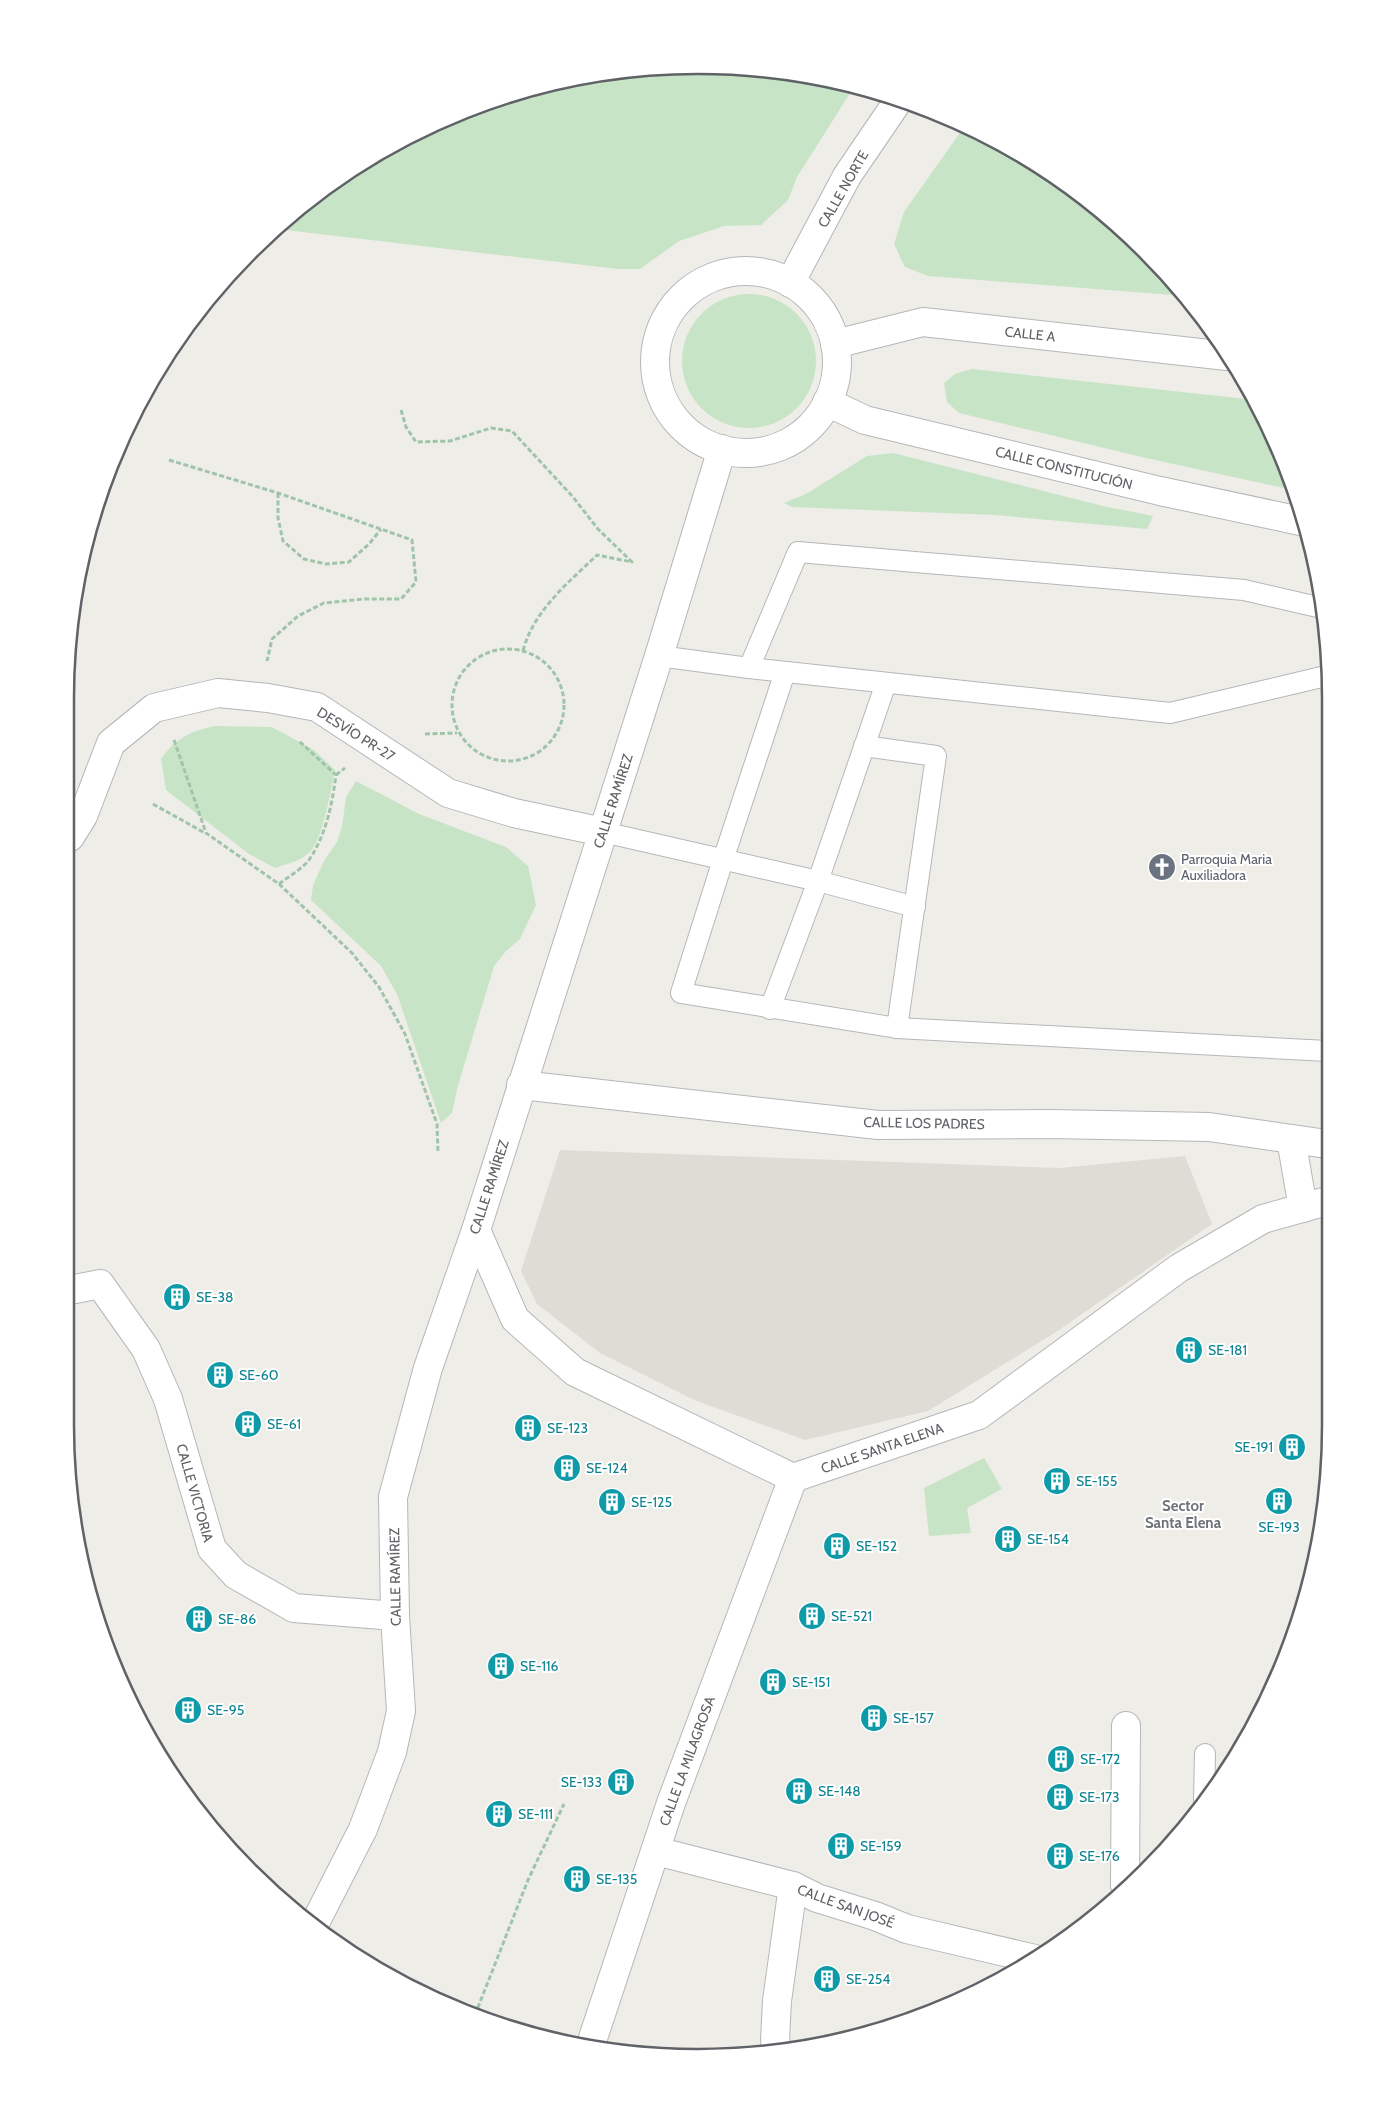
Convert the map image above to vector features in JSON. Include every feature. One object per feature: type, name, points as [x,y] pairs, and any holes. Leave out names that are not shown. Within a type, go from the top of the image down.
[{"type":"street","name":"CALLE NORTE","points":[[790,283],[847,176],[895,106]]},
{"type":"street","points":[[742,270],[778,276],[809,294],[830,323],[835,344],[839,358],[833,393],[814,424],[785,445],[750,453],[714,448],[683,429],[663,400],[654,365],[660,330],[679,300],[707,279],[742,270]]},
{"type":"street","name":"CALLE A","points":[[835,344],[923,322],[1220,355]]},
{"type":"street","name":"CALLE CONSTITUCIÓN","points":[[827,402],[865,420],[1160,491],[1296,520]]},
{"type":"street","name":"CALLE RAMÍREZ","points":[[317,1919],[363,1829],[392,1752],[400,1711],[395,1616],[393,1497],[428,1368],[476,1230],[659,656],[722,448]]},
{"type":"street","name":"DESVÍO PR-27","points":[[74,831],[83,816],[111,743],[154,708],[218,693],[268,698],[317,707],[448,793],[514,813],[603,832]]},
{"type":"street","name":"CALLE LOS PADRES","points":[[522,1085],[878,1125],[1051,1124],[1208,1127],[1322,1143]]},
{"type":"street","points":[[1291,1139],[1315,1204]]},
{"type":"street","name":"CALLE SANTA ELENA","points":[[793,1478],[979,1416],[1179,1268],[1264,1219],[1315,1204]]},
{"type":"street","points":[[476,1230],[515,1319],[575,1372],[793,1478]]},
{"type":"street","name":"CALLE VICTORIA","points":[[74,1289],[100,1284],[146,1349],[168,1399],[212,1549],[236,1575],[294,1608],[395,1616]]},
{"type":"street","name":"CALLE LA MILAGROSA","points":[[592,2040],[671,1803],[793,1478]]},
{"type":"street","points":[[1125,1879],[1126,1726]]},
{"type":"street","name":"CALLE SAN JOSÉ","points":[[656,1851],[793,1886],[816,1898],[875,1916],[907,1929],[1025,1957]]},
{"type":"street","points":[[776,2044],[777,2001],[793,1886]]},
{"type":"lane","points":[[749,668],[798,552],[1244,590],[1315,606]]},
{"type":"lane","points":[[659,656],[749,668],[1170,713],[1321,677]]},
{"type":"lane","points":[[785,672],[681,994],[897,1028],[1322,1051]]},
{"type":"lane","points":[[770,1009],[818,881],[886,683]]},
{"type":"lane","points":[[864,746],[936,756],[897,1028]]},
{"type":"lane","points":[[603,832],[818,881],[915,907]]},
{"type":"lane","points":[[1204,1789],[1206,1754]]},
{"type":"path","points":[[401,410],[406,427],[416,442],[450,441],[491,428],[512,431],[573,497],[598,529],[632,562],[597,555],[544,609],[526,638],[522,651]]},
{"type":"path","points":[[169,460],[278,493],[412,540]]},
{"type":"path","points":[[278,493],[278,518],[283,542],[304,559],[326,564],[349,562],[370,543],[381,529]]},
{"type":"path","points":[[504,649],[522,651],[540,658],[554,671],[562,688],[564,706],[562,724],[552,741],[539,753],[521,761],[503,762],[485,757],[469,748],[458,733],[451,715],[452,696],[458,678],[470,664],[485,653],[504,649]]},
{"type":"path","points":[[153,804],[206,833]]},
{"type":"path","points":[[279,884],[352,953],[380,987],[405,1034],[434,1115],[437,1124],[438,1152]]},
{"type":"path","points":[[477,2009],[528,1880],[564,1804]]},
{"type":"shaded area","points":[[560,1150],[1060,1168],[1185,1156],[1212,1224],[1056,1332],[928,1411],[805,1440],[694,1400],[600,1353],[537,1304],[521,1271]]},
{"type":"green space","points":[[698,74],[739,75],[779,79],[850,93],[797,177],[788,200],[761,225],[724,226],[679,241],[640,269],[618,269],[285,230],[351,179],[386,157],[459,121],[536,95],[617,79],[657,75]]},
{"type":"green space","points":[[961,132],[1010,157],[1078,203],[1110,229],[1174,295],[928,276],[905,267],[894,244],[904,212]]},
{"type":"green space","points":[[749,294],[775,299],[797,313],[811,335],[816,361],[811,387],[797,409],[775,423],[749,428],[723,423],[701,409],[687,387],[682,361],[687,335],[701,313],[723,299]]},
{"type":"green space","points":[[972,369],[1246,399],[1275,459],[1286,488],[1146,458],[959,413],[947,402],[944,383],[955,374]]},
{"type":"green space","points":[[893,453],[1103,506],[1153,516],[1147,529],[995,515],[792,507],[784,503],[806,494],[867,456]]},
{"type":"green space","points":[[214,726],[272,727],[314,750],[335,770],[319,836],[315,846],[302,858],[275,868],[249,854],[166,790],[161,759],[172,746],[184,737]]},
{"type":"green space","points":[[356,781],[419,814],[506,847],[528,866],[536,905],[520,939],[506,951],[494,966],[457,1089],[452,1113],[441,1123],[397,994],[381,966],[311,900],[313,885],[324,861],[337,842],[342,827],[346,797]]},
{"type":"green space","points":[[984,1458],[1002,1489],[967,1508],[971,1533],[929,1536],[924,1488]]},
{"type":"place","name":"Parroquia Maria Auxiliadora","points":[[1162,867]]},
{"type":"place","name":"SE-38","points":[[177,1297]]},
{"type":"place","name":"SE-181","points":[[1189,1350]]},
{"type":"place","name":"SE-60","points":[[220,1375]]},
{"type":"place","name":"SE-61","points":[[248,1424]]},
{"type":"place","name":"SE-123","points":[[528,1428]]},
{"type":"place","name":"SE-191","points":[[1292,1447]]},
{"type":"place","name":"SE-124","points":[[567,1468]]},
{"type":"place","name":"SE-155","points":[[1057,1481]]},
{"type":"place","name":"SE-193","points":[[1279,1501]]},
{"type":"place","name":"SE-125","points":[[612,1502]]},
{"type":"place","name":"SE-154","points":[[1008,1539]]},
{"type":"place","name":"SE-152","points":[[837,1546]]},
{"type":"place","name":"SE-521","points":[[812,1616]]},
{"type":"place","name":"SE-86","points":[[199,1619]]},
{"type":"place","name":"SE-116","points":[[501,1666]]},
{"type":"place","name":"SE-151","points":[[773,1682]]},
{"type":"place","name":"SE-95","points":[[188,1710]]},
{"type":"place","name":"SE-157","points":[[874,1718]]},
{"type":"place","name":"SE-172","points":[[1061,1759]]},
{"type":"place","name":"SE-133","points":[[621,1782]]},
{"type":"place","name":"SE-148","points":[[799,1791]]},
{"type":"place","name":"SE-173","points":[[1060,1797]]},
{"type":"place","name":"SE-111","points":[[499,1814]]},
{"type":"place","name":"SE-159","points":[[841,1846]]},
{"type":"place","name":"SE-176","points":[[1060,1856]]},
{"type":"place","name":"SE-135","points":[[577,1879]]},
{"type":"place","name":"SE-254","points":[[827,1979]]},
{"type":"district","name":"Sector Santa Elena","points":[[1183,1514]]}]
